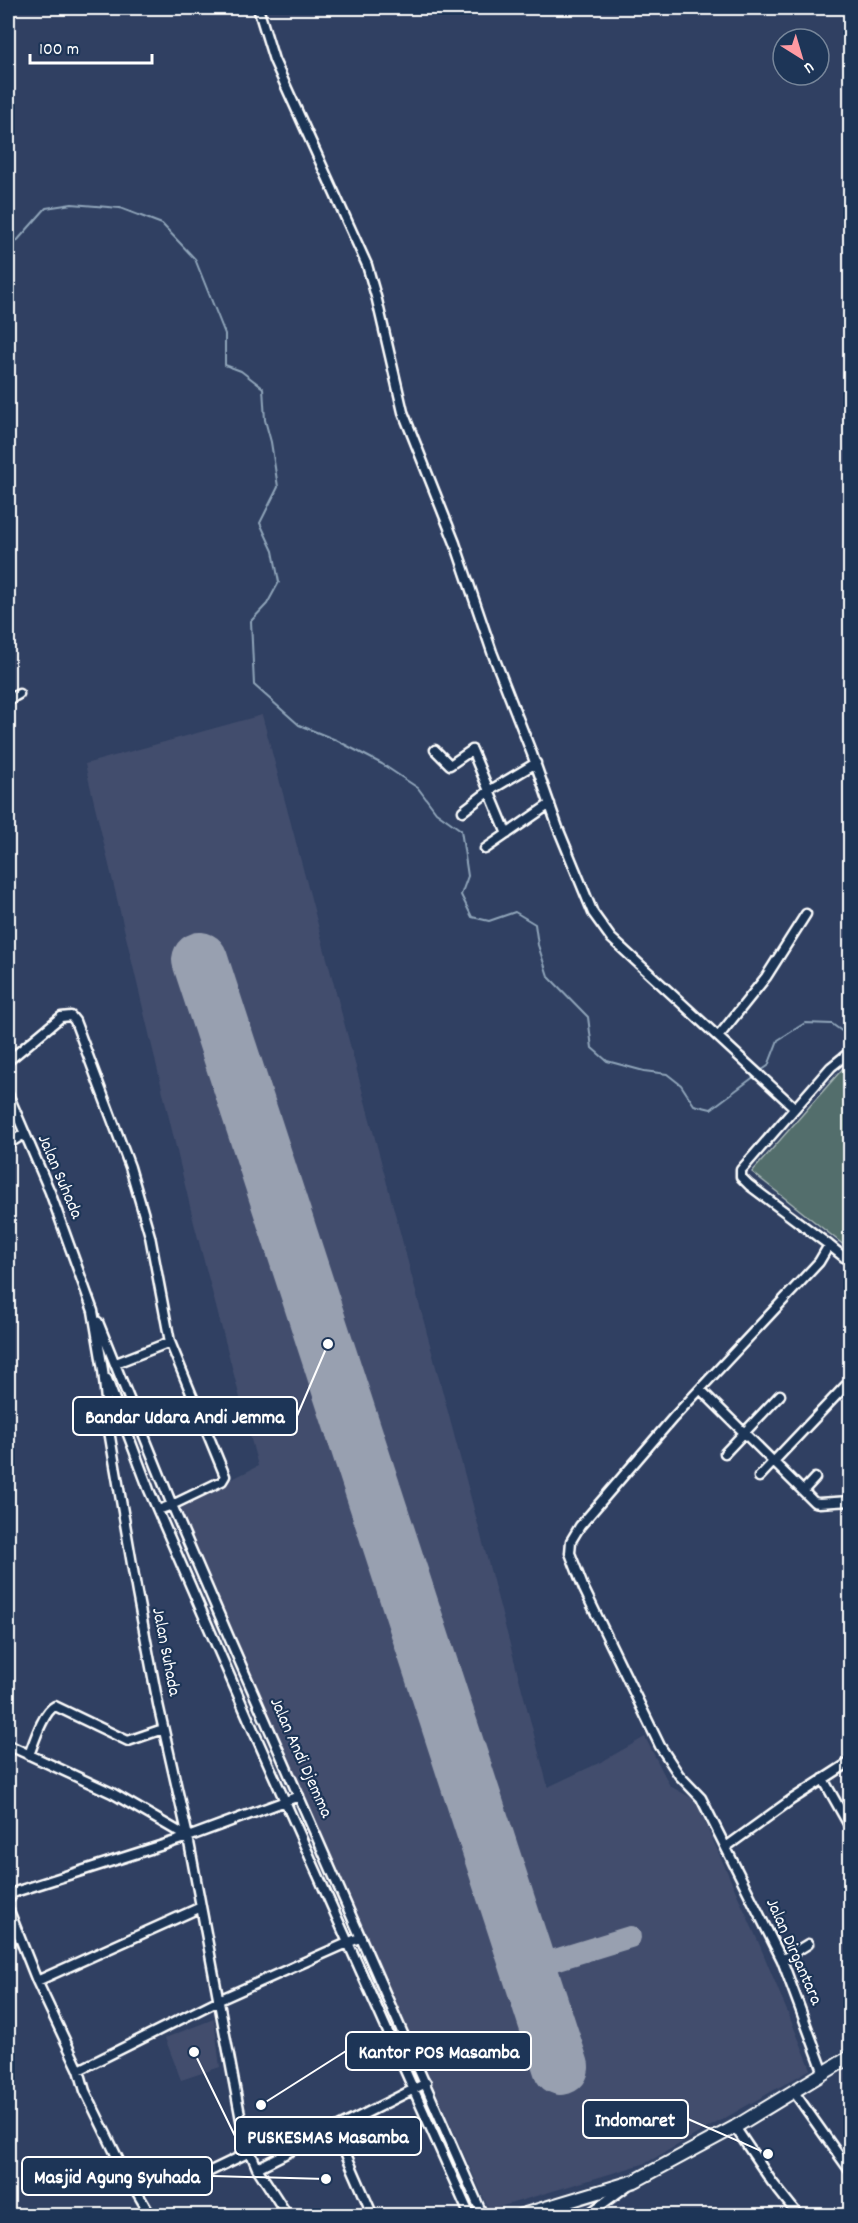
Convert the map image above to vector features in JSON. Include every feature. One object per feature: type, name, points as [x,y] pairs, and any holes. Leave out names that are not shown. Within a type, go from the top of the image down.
[{"type":"highway","points":[[519,2216],[635,2181],[735,2127],[850,2057]]},
{"type":"street","points":[[258,8],[274,60],[367,265],[403,412],[455,543],[492,652],[593,914],[610,938],[795,1108]]},
{"type":"street","points":[[8,700],[19,694]]},
{"type":"street","points":[[435,750],[450,765],[472,750],[507,834]]},
{"type":"street","points":[[464,811],[489,791],[536,763]]},
{"type":"street","points":[[485,849],[550,804]]},
{"type":"street","points":[[718,1037],[766,977],[806,914]]},
{"type":"street","points":[[8,1060],[61,1017],[71,1016],[75,1021],[130,1167],[150,1236],[170,1342],[225,1476],[222,1481],[158,1510]]},
{"type":"street","points":[[850,1058],[846,1055],[831,1067],[741,1170],[741,1177],[850,1262]]},
{"type":"street","name":"Jalan Suhada","points":[[8,1094],[50,1191],[93,1311],[103,1370],[114,1467],[163,1729],[188,1837],[199,1908],[219,2000],[244,2136],[257,2168],[288,2216]]},
{"type":"street","points":[[8,1144],[24,1134]]},
{"type":"street","name":"Jalan Dirgantara","points":[[824,2073],[782,1960],[701,1798],[679,1775],[649,1726],[584,1589],[570,1553],[571,1541],[580,1526],[700,1389],[811,1270],[829,1245]]},
{"type":"street","name":"Jalan Andi Djemma","points":[[93,1311],[217,1611],[483,2216]]},
{"type":"street","points":[[116,1363],[170,1342]]},
{"type":"street","name":"Jalan Andi Djemma","points":[[103,1370],[158,1510],[285,1802],[470,2216]]},
{"type":"street","points":[[759,1477],[850,1381]]},
{"type":"street","points":[[700,1389],[814,1502],[850,1501]]},
{"type":"street","points":[[724,1453],[780,1395]]},
{"type":"street","points":[[803,1491],[815,1478]]},
{"type":"street","points":[[205,1617],[217,1611]]},
{"type":"street","points":[[29,1755],[45,1716],[50,1708],[55,1706],[128,1741],[163,1729]]},
{"type":"street","points":[[8,1745],[112,1794],[188,1837]]},
{"type":"street","points":[[726,1847],[850,1762]]},
{"type":"street","points":[[823,1779],[850,1823]]},
{"type":"street","points":[[8,1901],[13,1893],[18,1891],[188,1837],[298,1796]]},
{"type":"street","points":[[8,1908],[37,1981],[79,2070],[85,2091],[122,2167],[151,2216]]},
{"type":"street","points":[[37,1981],[199,1908]]},
{"type":"street","points":[[79,2070],[219,2000],[361,1936]]},
{"type":"street","points":[[782,1960],[808,1944]]},
{"type":"street","points":[[257,2168],[426,2083]]},
{"type":"street","points":[[794,2092],[850,2171]]},
{"type":"street","points":[[735,2127],[772,2182],[799,2216]]},
{"type":"street","points":[[335,2129],[373,2216]]},
{"type":"street","points":[[172,2181],[200,2176],[250,2151]]},
{"type":"street","points":[[586,2216],[635,2181]]},
{"type":"shaded area","points":[[262,715],[548,1787],[603,1761],[645,1737],[670,1786],[695,1800],[758,1941],[811,2069],[646,2163],[489,2210],[253,1684],[177,1507],[258,1466],[194,1223],[85,764]]},
{"type":"shaded area","points":[[214,2019],[220,2067],[181,2080],[165,2038]]},
{"type":"green space","points":[[845,1066],[850,1070],[850,1250],[752,1172]]},
{"type":"waterway","points":[[8,251],[46,208],[72,204],[120,208],[162,224],[195,259],[225,334],[225,365],[241,371],[263,388],[265,420],[278,487],[260,523],[273,551],[279,582],[267,604],[251,621],[254,685],[299,725],[336,740],[382,764],[418,788],[436,812],[461,830],[468,876],[461,895],[472,917],[489,921],[515,912],[535,924],[538,945],[548,976],[588,1017],[592,1048],[607,1061],[644,1071],[667,1074],[681,1085],[694,1105],[711,1109],[755,1076]]},
{"type":"waterway","points":[[759,1072],[768,1066],[778,1040],[805,1023],[832,1024],[850,1037]]},
{"type":"taxiway","points":[[529,1968],[630,1937]]},
{"type":"runway","points":[[200,960],[561,2067]]},
{"type":"place","name":"Bandar Udara Andi Jemma","points":[[328,1344]]},
{"type":"place","name":"PUSKESMAS Masamba","points":[[194,2052]]},
{"type":"place","name":"Kantor POS Masamba","points":[[261,2105]]},
{"type":"place","name":"Indomaret","points":[[768,2154]]},
{"type":"place","name":"Masjid Agung Syuhada","points":[[326,2179]]}]
